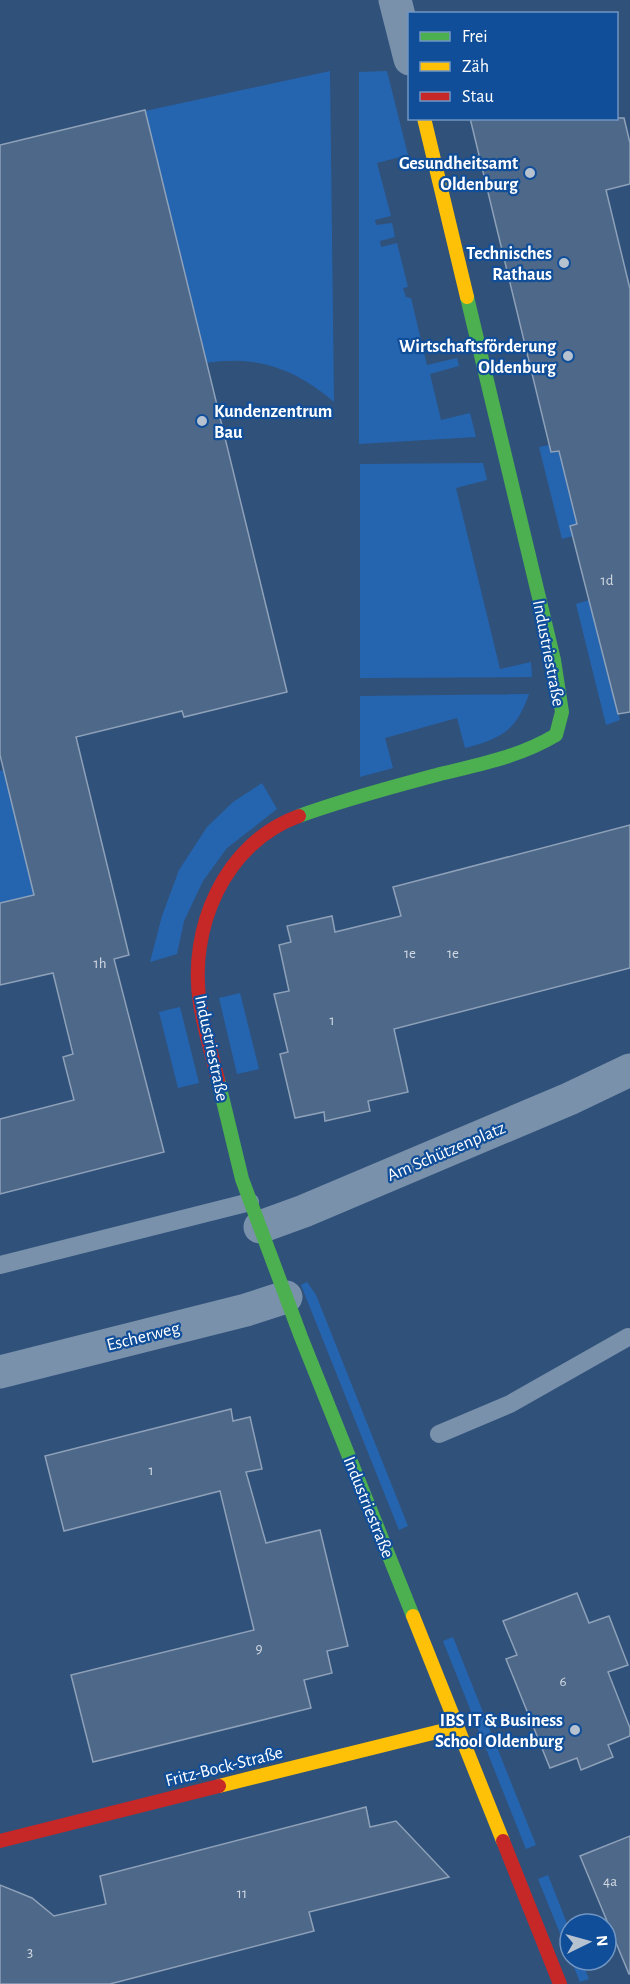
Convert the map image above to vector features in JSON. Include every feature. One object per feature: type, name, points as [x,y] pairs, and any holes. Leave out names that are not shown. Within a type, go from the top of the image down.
[{"type":"street","points":[[395,0],[408,51]]},
{"type":"street","name":"Industriestraße","points":[[424,120],[554,660],[562,712],[556,735],[534,748],[348,798],[293,818],[261,836],[234,864],[213,899],[203,927],[198,954],[198,982],[202,1014],[242,1179],[286,1297],[560,1984]]},
{"type":"street","name":"Am Schützenplatz","points":[[255,1214],[304,1211],[569,1099],[630,1070]]},
{"type":"street","name":"Escherweg","points":[[0,1372],[246,1310],[286,1297]]},
{"type":"street","name":"Fritz-Bock-Straße","points":[[0,1841],[457,1727]]},
{"type":"lane","points":[[0,1265],[255,1214]]},
{"type":"lane","points":[[439,1434],[510,1404],[628,1336]]},
{"type":"shaded area","points":[[330,71],[334,402],[305,381],[275,367],[242,361],[206,363],[145,111]]},
{"type":"shaded area","points":[[387,71],[408,155],[377,163],[391,216],[375,220],[376,225],[392,223],[395,237],[380,241],[381,247],[397,243],[408,287],[403,288],[406,297],[411,298],[427,365],[457,358],[459,366],[430,374],[441,420],[470,413],[476,437],[359,444],[359,72]]},
{"type":"shaded area","points":[[549,445],[551,452],[559,451],[577,524],[570,526],[573,536],[562,539],[539,447]]},
{"type":"shaded area","points":[[483,463],[487,480],[456,488],[500,669],[531,662],[532,677],[360,678],[360,464]]},
{"type":"shaded area","points":[[589,600],[620,720],[606,725],[576,604]]},
{"type":"shaded area","points":[[529,694],[513,725],[489,741],[465,748],[457,718],[385,738],[393,768],[360,777],[360,696]]},
{"type":"shaded area","points":[[4,770],[34,895],[0,903],[0,771]]},
{"type":"shaded area","points":[[262,783],[277,809],[227,848],[203,881],[184,921],[177,954],[150,962],[162,916],[179,870],[207,827],[233,802]]},
{"type":"shaded area","points":[[240,993],[259,1069],[237,1074],[219,998]]},
{"type":"shaded area","points":[[180,1007],[199,1083],[178,1088],[159,1012]]},
{"type":"shaded area","points":[[307,1282],[316,1295],[408,1526],[399,1530],[301,1285]]},
{"type":"shaded area","points":[[453,1637],[536,1845],[526,1849],[443,1641]]},
{"type":"shaded area","points":[[548,1875],[563,1912],[558,1912],[558,1928],[538,1879]]},
{"type":"shaded area","points":[[576,1972],[586,1972],[589,1979],[580,1982]]},
{"type":"building","points":[[145,110],[287,692],[184,717],[182,711],[76,737],[129,955],[114,959],[164,1152],[0,1194],[0,1119],[74,1100],[63,1057],[73,1054],[53,973],[0,985],[0,903],[34,895],[0,755],[0,145]]},
{"type":"building","name":"Technisches Rathaus","points":[[618,118],[624,118],[630,143],[630,184],[606,190],[630,289],[630,712],[618,714],[570,526],[577,524],[559,451],[551,452],[470,120],[618,120]]},
{"type":"building","points":[[630,825],[630,968],[394,1029],[408,1092],[368,1101],[370,1111],[325,1121],[324,1112],[295,1118],[280,1054],[288,1052],[274,994],[289,991],[279,945],[291,942],[287,926],[332,916],[335,932],[401,916],[393,887]]},
{"type":"building","points":[[231,1409],[233,1421],[250,1417],[262,1469],[246,1472],[266,1543],[320,1530],[348,1646],[327,1651],[332,1673],[304,1680],[311,1708],[93,1762],[71,1675],[254,1630],[220,1491],[64,1531],[45,1456]]},
{"type":"building","points":[[577,1593],[589,1623],[609,1616],[628,1665],[608,1672],[630,1728],[630,1736],[608,1745],[613,1757],[581,1770],[577,1758],[550,1768],[506,1659],[517,1655],[503,1621]]},
{"type":"building","points":[[366,1807],[370,1827],[396,1821],[449,1877],[309,1912],[314,1931],[110,1984],[0,1984],[0,1885],[32,1898],[54,1916],[106,1904],[100,1876]]},
{"type":"building","points":[[630,1836],[630,1974],[618,1948],[618,1912],[603,1912],[580,1856]]},
{"type":"traffic: fast","points":[[299,816],[369,794],[499,759],[528,749],[556,735],[562,712],[554,660],[467,297]]},
{"type":"traffic: fast","points":[[218,1080],[242,1179],[301,1337],[413,1616]]},
{"type":"traffic: slow","points":[[424,120],[467,297]]},
{"type":"traffic: slow","points":[[413,1616],[503,1841]]},
{"type":"traffic: slow","points":[[219,1786],[457,1727]]},
{"type":"traffic: jam","points":[[218,1080],[200,1004],[198,975],[200,947],[206,919],[217,892],[232,868],[250,846],[273,829],[299,816]]},
{"type":"traffic: jam","points":[[0,1841],[219,1786]]},
{"type":"traffic: jam","points":[[503,1841],[560,1984]]},
{"type":"place","name":"Gesundheitsamt Oldenburg","points":[[530,173]]},
{"type":"place","name":"Technisches Rathaus","points":[[564,263]]},
{"type":"place","name":"Wirtschaftsförderung Oldenburg","points":[[568,356]]},
{"type":"place","name":"Kundenzentrum Bau","points":[[202,421]]},
{"type":"place","name":"IBS IT & Business School Oldenburg","points":[[575,1730]]}]
